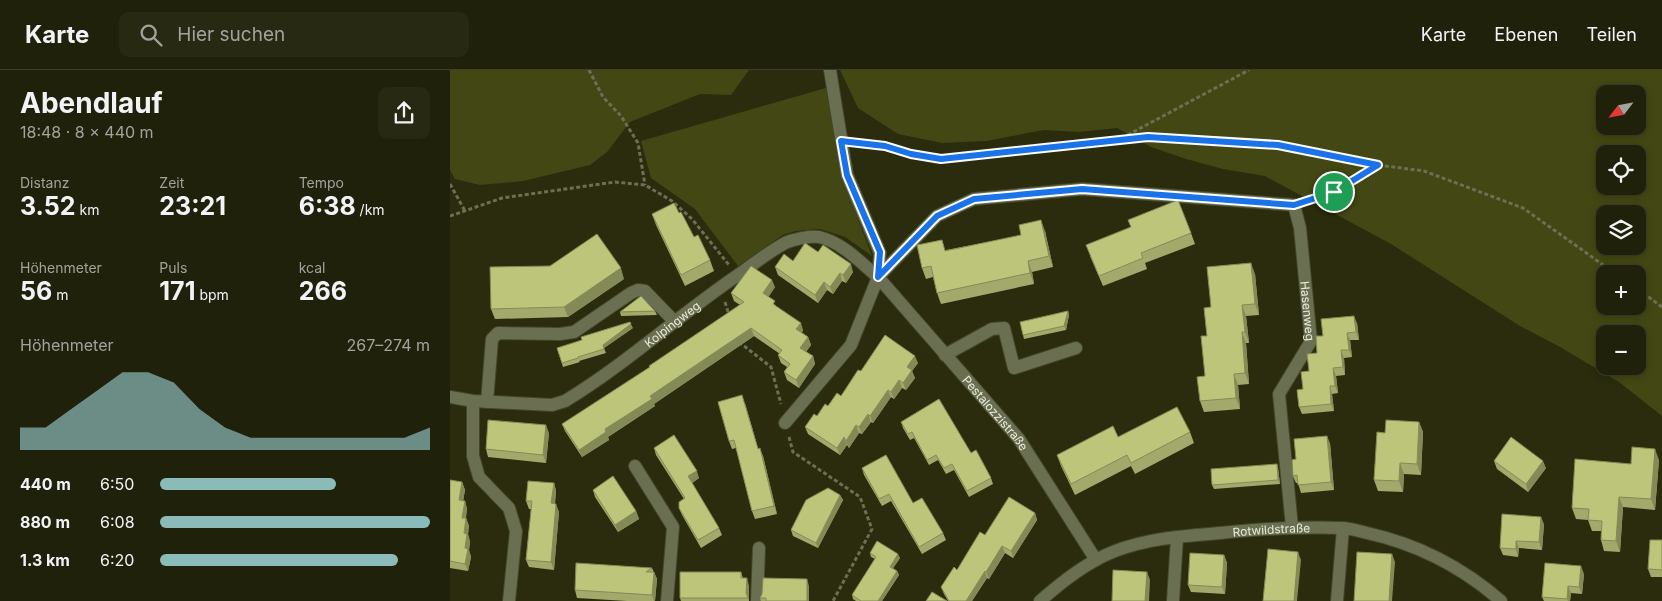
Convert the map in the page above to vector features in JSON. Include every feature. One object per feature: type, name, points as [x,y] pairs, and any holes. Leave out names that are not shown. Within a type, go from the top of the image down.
[{"type":"street","points":[[785,423],[851,345],[878,277],[880,252],[847,175],[830,70]]},
{"type":"street","points":[[878,277],[937,216],[974,199],[1082,189],[1294,205]]},
{"type":"street","name":"Hasenweg","points":[[1292,527],[1279,394],[1311,342],[1300,228],[1294,205]]},
{"type":"street","name":"Kolpingweg","points":[[450,397],[473,401],[552,405],[566,401],[737,275],[787,242],[818,237],[840,245],[878,277]]},
{"type":"street","name":"Pestalozzistraße","points":[[878,277],[1019,440],[1096,560]]},
{"type":"street","points":[[487,402],[492,339],[498,333],[560,334],[574,332],[632,293],[641,290],[645,291],[675,322]]},
{"type":"street","points":[[945,354],[992,329],[1004,328],[1014,368],[1076,348]]},
{"type":"street","points":[[473,401],[473,456],[479,478],[509,508],[516,531],[510,601]]},
{"type":"street","points":[[635,466],[673,527],[667,601]]},
{"type":"street","name":"Rotwildstraße","points":[[1040,601],[1076,572],[1096,560],[1142,542],[1292,527],[1343,528],[1393,539],[1438,557],[1483,586],[1500,601]]},
{"type":"street","points":[[1337,601],[1343,528]]},
{"type":"street","points":[[1173,601],[1177,537]]},
{"type":"street","points":[[756,601],[759,548]]},
{"type":"path","points":[[589,70],[603,97],[621,116],[638,143],[645,185]]},
{"type":"path","points":[[1119,140],[1249,70]]},
{"type":"path","points":[[841,141],[885,146],[911,154],[941,159],[1148,137],[1278,145],[1378,165],[1424,171],[1523,208],[1603,265]]},
{"type":"path","points":[[1294,205],[1334,192],[1378,165]]},
{"type":"path","points":[[450,216],[502,198],[615,182],[645,185],[672,201],[692,219],[737,275]]},
{"type":"path","points":[[450,184],[465,210]]},
{"type":"path","points":[[1646,296],[1662,307]]},
{"type":"path","points":[[833,601],[872,529]]},
{"type":"green space","points":[[450,70],[749,70],[731,95],[700,94],[630,122],[607,152],[590,165],[523,181],[480,185],[455,179],[450,170]]},
{"type":"green space","points":[[840,70],[1662,70],[1662,416],[1607,375],[1646,375],[1646,325],[1596,325],[1596,368],[1520,326],[1391,244],[1265,176],[1223,169],[1186,159],[1151,147],[1117,128],[1079,132],[1044,130],[986,141],[942,143],[898,134],[858,108]]},
{"type":"green space","points":[[826,88],[841,175],[872,256],[845,237],[820,229],[796,231],[783,235],[738,266],[695,209],[651,178],[641,141]]},
{"type":"building","points":[[1178,200],[1191,233],[1141,253],[1143,258],[1099,276],[1086,245],[1131,227],[1128,220]]},
{"type":"building","points":[[674,203],[694,237],[698,235],[710,260],[681,275],[652,214]]},
{"type":"building","points":[[1041,220],[1049,256],[1028,261],[1030,273],[937,293],[931,266],[922,268],[917,245],[942,240],[945,251],[1021,235],[1019,225]]},
{"type":"building","points":[[597,234],[621,268],[564,307],[491,309],[490,267],[550,266]]},
{"type":"building","points":[[805,243],[818,252],[823,245],[851,264],[843,275],[840,273],[830,287],[824,282],[815,295],[775,267],[784,254],[793,261]]},
{"type":"building","points":[[1251,263],[1255,304],[1242,305],[1245,332],[1242,332],[1245,373],[1234,374],[1236,398],[1200,401],[1197,377],[1205,376],[1201,336],[1207,336],[1204,308],[1211,307],[1207,267]]},
{"type":"building","points":[[751,266],[772,280],[763,293],[775,301],[773,304],[801,323],[796,329],[808,337],[800,348],[813,356],[796,380],[784,372],[790,364],[778,355],[782,350],[751,328],[650,396],[652,399],[605,429],[606,432],[579,450],[562,424],[650,367],[744,302],[731,293]]},
{"type":"building","points":[[641,296],[655,311],[620,312]]},
{"type":"building","points":[[1068,311],[1064,326],[1023,335],[1020,322]]},
{"type":"building","points":[[1354,316],[1356,332],[1347,333],[1349,350],[1341,350],[1343,367],[1333,368],[1335,386],[1330,386],[1331,404],[1299,407],[1297,390],[1303,389],[1301,372],[1309,371],[1307,354],[1317,353],[1316,336],[1323,336],[1321,319]]},
{"type":"building","points":[[630,322],[631,324],[603,345],[604,349],[562,363],[557,348],[582,340],[581,337]]},
{"type":"building","points":[[885,335],[915,356],[907,367],[912,370],[903,383],[899,380],[891,392],[888,390],[870,416],[868,414],[859,427],[856,425],[846,441],[844,437],[837,448],[805,427],[814,414],[817,416],[825,404],[828,406],[837,393],[841,396],[858,370],[861,371]]},
{"type":"building","points":[[742,395],[758,449],[760,448],[774,506],[752,511],[734,440],[729,441],[718,402]]},
{"type":"building","points":[[939,399],[971,453],[976,450],[991,478],[967,491],[952,464],[944,468],[936,455],[927,460],[912,432],[908,434],[901,422]]},
{"type":"building","points":[[1177,407],[1190,432],[1131,463],[1127,455],[1071,484],[1057,455],[1113,426],[1118,437]]},
{"type":"building","points":[[488,420],[546,425],[543,455],[486,449]]},
{"type":"building","points":[[1386,420],[1419,422],[1417,464],[1400,463],[1399,481],[1374,480],[1377,432],[1385,433]]},
{"type":"building","points":[[674,435],[697,471],[688,476],[719,528],[698,540],[679,508],[679,502],[685,498],[654,448]]},
{"type":"building","points":[[1327,436],[1331,482],[1298,485],[1297,475],[1293,476],[1292,460],[1296,459],[1294,439]]},
{"type":"building","points":[[1511,437],[1543,461],[1526,484],[1494,461]]},
{"type":"building","points":[[1632,447],[1655,449],[1651,499],[1619,497],[1616,541],[1601,540],[1602,521],[1588,520],[1589,509],[1572,508],[1575,459],[1631,464]]},
{"type":"building","points":[[886,455],[913,503],[922,498],[943,533],[919,547],[889,494],[879,499],[862,468]]},
{"type":"building","points":[[1277,464],[1278,480],[1212,485],[1211,469]]},
{"type":"building","points":[[613,476],[636,511],[615,525],[593,490]]},
{"type":"building","points":[[450,480],[462,482],[459,500],[465,501],[462,518],[466,518],[464,533],[467,534],[465,548],[468,549],[465,564],[450,561]]},
{"type":"building","points":[[528,481],[554,483],[551,503],[556,504],[551,562],[526,560],[532,501],[526,501]]},
{"type":"building","points":[[828,488],[840,495],[816,543],[791,530],[806,500]]},
{"type":"building","points":[[1009,497],[1035,513],[1011,551],[1002,546],[966,601],[949,601],[941,587],[954,567],[957,570],[980,532],[985,535]]},
{"type":"building","points":[[1502,514],[1541,517],[1539,542],[1516,541],[1516,549],[1500,548]]},
{"type":"building","points":[[1650,540],[1662,540],[1662,570],[1648,569]]},
{"type":"building","points":[[877,541],[898,554],[890,567],[897,571],[878,601],[861,601],[852,595],[876,557],[870,553]]},
{"type":"building","points":[[1268,549],[1298,552],[1294,601],[1263,601]]},
{"type":"building","points":[[1357,552],[1392,554],[1389,601],[1354,601]]},
{"type":"building","points":[[1190,553],[1224,555],[1222,587],[1188,585]]},
{"type":"building","points":[[576,563],[652,568],[646,572],[654,572],[652,595],[575,590]]},
{"type":"building","points":[[1545,563],[1581,566],[1579,587],[1568,586],[1567,599],[1542,597]]},
{"type":"building","points":[[1113,570],[1147,572],[1145,601],[1112,601]]},
{"type":"building","points":[[680,572],[741,572],[741,578],[747,578],[746,593],[748,598],[680,598]]},
{"type":"building","points":[[763,578],[807,579],[807,601],[766,601],[766,598],[760,598]]},
{"type":"building","points":[[932,592],[947,601],[926,601]]},
{"type":"route","points":[[1148,137],[1278,145],[1378,165],[1334,192],[1294,205],[1082,189],[974,199],[937,216],[878,277],[880,252],[847,175],[841,141],[885,146],[911,154],[941,159],[1148,137]]}]
